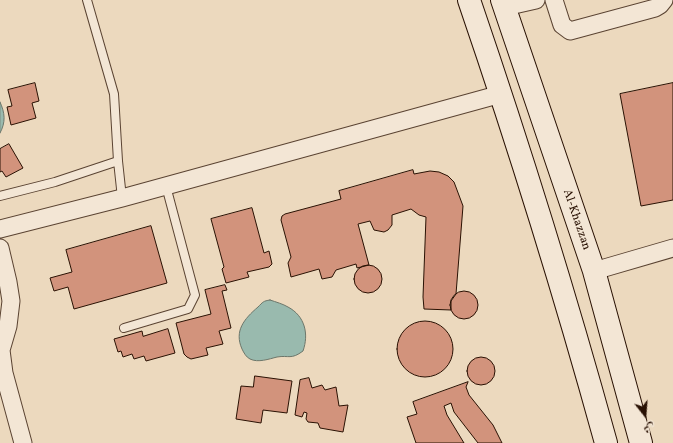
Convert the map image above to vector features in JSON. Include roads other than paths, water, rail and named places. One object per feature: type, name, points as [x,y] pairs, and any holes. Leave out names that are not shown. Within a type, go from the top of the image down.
[{"type":"main road","points":[[469,0],[501,94],[587,373],[606,443]]},
{"type":"main road","name":"Al-Khazzan","points":[[503,4],[594,271],[641,443]]},
{"type":"street","points":[[503,4],[536,0]]},
{"type":"street","points":[[554,0],[562,25],[570,31],[655,8],[664,0]]},
{"type":"street","points":[[0,229],[122,198],[501,94]]},
{"type":"street","points":[[0,248],[11,300],[8,326],[1,350],[4,373],[23,443]]},
{"type":"street","points":[[594,271],[673,248]]},
{"type":"lane","points":[[87,0],[114,94],[122,198]]},
{"type":"lane","points":[[0,196],[55,182],[118,161]]},
{"type":"lane","points":[[124,328],[188,309],[195,295],[166,186]]},
{"type":"water","points":[[0,102],[4,118],[0,133]]},
{"type":"water","points":[[270,300],[288,307],[302,320],[306,338],[305,345],[303,351],[293,356],[277,357],[260,361],[253,360],[247,357],[242,349],[239,337],[240,331],[248,316],[263,302]]}]
